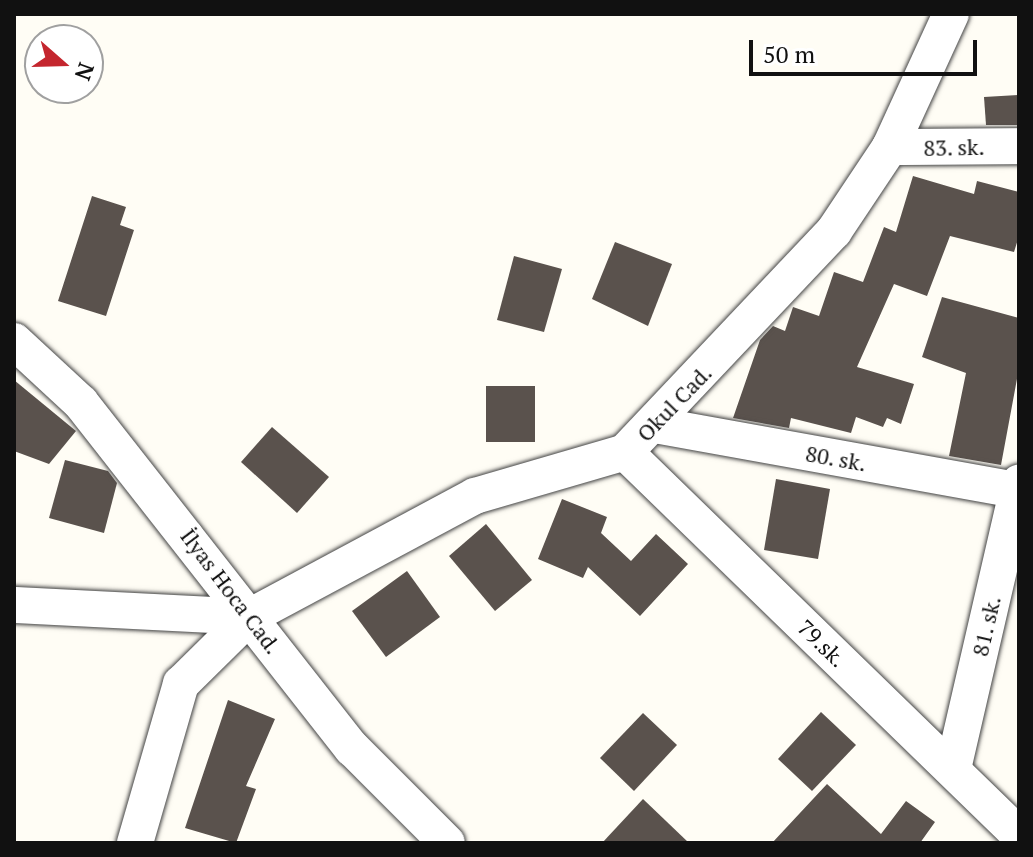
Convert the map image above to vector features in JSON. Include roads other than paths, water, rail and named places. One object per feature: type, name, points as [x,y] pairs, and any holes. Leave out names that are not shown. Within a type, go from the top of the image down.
[{"type":"street","name":"Okul Cad.","points":[[249,617],[475,496],[625,452],[655,425],[834,231],[890,147],[951,14]]},
{"type":"street","name":"83. sk.","points":[[890,147],[1019,146]]},
{"type":"street","name":"İlyas Hoca Cad.","points":[[14,341],[81,403],[352,748],[447,843]]},
{"type":"street","name":"80. sk.","points":[[655,425],[1018,486]]},
{"type":"street","name":"79.sk.","points":[[625,452],[1019,835]]},
{"type":"street","name":"81. sk.","points":[[953,769],[1018,486]]},
{"type":"street","points":[[14,605],[249,617]]},
{"type":"street","points":[[135,843],[181,684],[249,617]]}]
